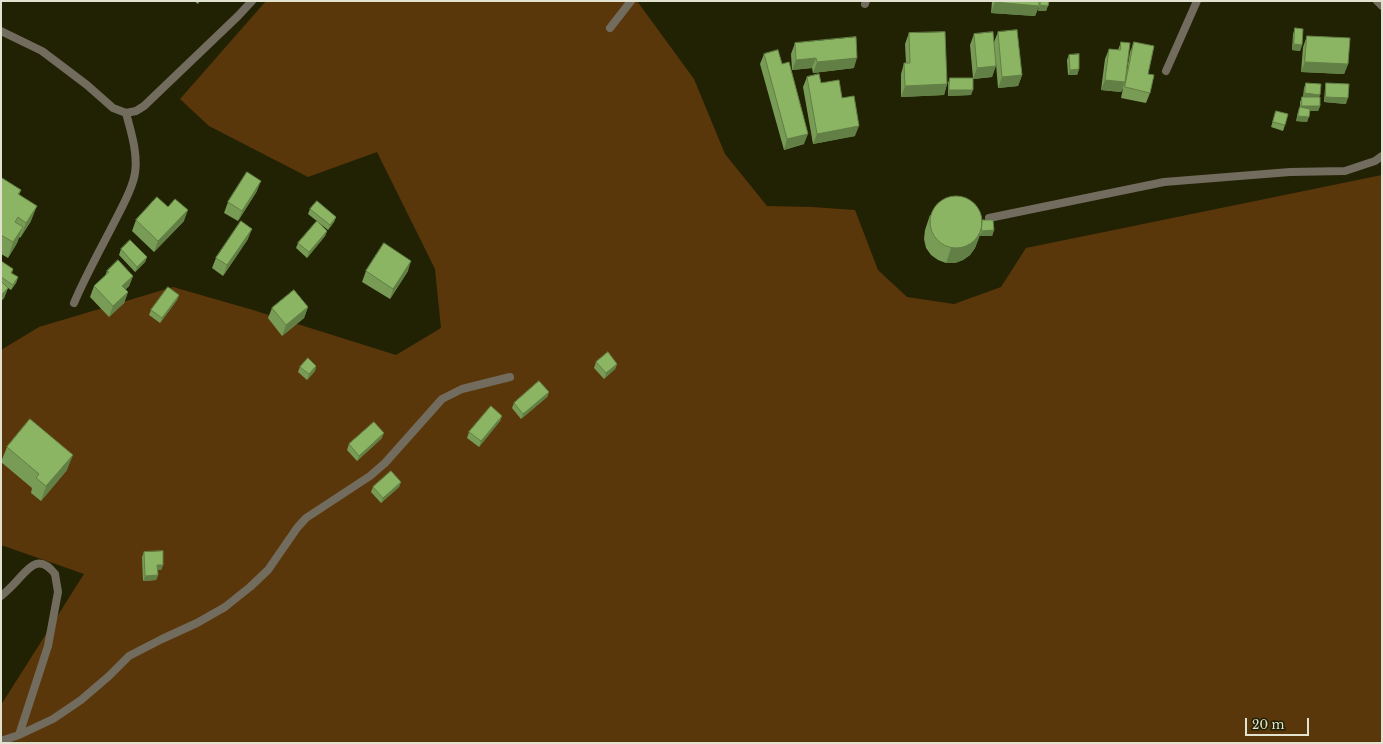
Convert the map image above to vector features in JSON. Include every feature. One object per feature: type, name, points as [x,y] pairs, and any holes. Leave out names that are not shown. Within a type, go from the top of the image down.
[{"type":"street","points":[[1,31],[42,51],[87,85],[113,108],[126,113],[136,111],[144,106],[252,1]]},
{"type":"street","points":[[610,28],[631,1]]},
{"type":"street","points":[[1166,71],[1197,1]]},
{"type":"street","points":[[1377,1],[1382,6]]},
{"type":"street","points":[[74,303],[82,284],[100,252],[126,198],[135,174],[136,158],[126,113]]},
{"type":"street","points":[[988,218],[1164,182],[1267,174],[1345,171],[1375,161],[1382,156]]},
{"type":"street","points":[[1,742],[53,719],[82,700],[129,656],[225,608],[268,570],[306,518],[370,476],[385,463],[442,399],[462,389],[510,378]]},
{"type":"street","points":[[1,596],[13,586],[32,565],[40,563],[45,565],[55,574],[58,592],[48,646],[19,735]]},
{"type":"shaded area","points":[[266,1],[637,1],[694,79],[725,154],[767,206],[855,210],[878,270],[907,297],[954,304],[1001,287],[1026,248],[1382,175],[1382,743],[1,743],[1,705],[84,574],[1,545],[1,350],[39,327],[173,287],[253,310],[396,355],[441,328],[435,269],[377,152],[308,177],[209,126],[180,99]]},
{"type":"building","points":[[1039,1],[1039,6],[995,2]]},
{"type":"building","points":[[1041,1],[1049,1],[1048,6],[1040,5]]},
{"type":"building","points":[[1295,28],[1303,29],[1302,45],[1294,44]]},
{"type":"building","points":[[1017,30],[1022,75],[1002,77],[998,32]]},
{"type":"building","points":[[945,32],[947,84],[905,86],[904,63],[910,63],[909,33]]},
{"type":"building","points":[[993,32],[996,66],[977,68],[974,34]]},
{"type":"building","points":[[1307,36],[1350,38],[1348,64],[1305,62]]},
{"type":"building","points":[[856,37],[857,58],[817,62],[816,58],[796,60],[795,43]]},
{"type":"building","points":[[1121,42],[1130,43],[1125,82],[1105,80],[1109,49],[1120,50]]},
{"type":"building","points":[[1134,42],[1154,46],[1148,74],[1154,75],[1150,93],[1125,87]]},
{"type":"building","points":[[778,50],[782,64],[789,62],[808,134],[787,139],[764,54]]},
{"type":"building","points":[[1079,54],[1079,69],[1070,70],[1069,55]]},
{"type":"building","points":[[819,74],[821,83],[839,80],[842,98],[854,96],[859,126],[817,134],[807,77]]},
{"type":"building","points":[[950,78],[973,78],[973,90],[949,90]]},
{"type":"building","points":[[1306,83],[1321,84],[1320,95],[1305,93]]},
{"type":"building","points":[[1326,83],[1349,84],[1348,98],[1326,97]]},
{"type":"building","points":[[1302,97],[1320,97],[1320,106],[1302,106]]},
{"type":"building","points":[[1300,107],[1310,109],[1309,117],[1298,116]]},
{"type":"building","points":[[1276,111],[1288,114],[1285,125],[1273,122]]},
{"type":"building","points":[[247,172],[261,181],[242,211],[228,202]]},
{"type":"building","points":[[2,178],[21,190],[18,194],[37,206],[26,223],[18,217],[15,222],[23,227],[13,242],[1,235]]},
{"type":"building","points":[[951,196],[961,196],[975,203],[982,217],[982,227],[975,241],[961,248],[951,248],[941,244],[934,237],[930,227],[930,217],[934,207],[941,200]]},
{"type":"building","points":[[157,197],[168,207],[175,199],[188,210],[158,241],[136,220]]},
{"type":"building","points":[[317,201],[336,217],[330,225],[310,209]]},
{"type":"building","points":[[982,220],[993,220],[994,230],[982,231]]},
{"type":"building","points":[[241,221],[252,229],[227,265],[216,258]]},
{"type":"building","points":[[317,221],[327,231],[309,252],[298,243]]},
{"type":"building","points":[[130,240],[147,257],[137,267],[121,249]]},
{"type":"building","points":[[384,243],[411,261],[393,289],[366,271]]},
{"type":"building","points":[[118,260],[133,276],[122,286],[128,292],[113,306],[94,286],[109,272],[107,271]]},
{"type":"building","points":[[1,261],[13,269],[11,273],[18,277],[13,285],[1,277]]},
{"type":"building","points":[[1,281],[8,288],[1,295]]},
{"type":"building","points":[[168,287],[179,295],[162,318],[151,310]]},
{"type":"building","points":[[294,290],[308,307],[286,325],[272,308]]},
{"type":"building","points":[[608,352],[617,364],[606,373],[596,362]]},
{"type":"building","points":[[308,358],[316,366],[309,374],[300,367]]},
{"type":"building","points":[[539,381],[549,392],[523,414],[514,403]]},
{"type":"building","points":[[491,406],[502,416],[481,441],[469,432]]},
{"type":"building","points":[[30,419],[73,455],[46,486],[36,478],[39,474],[7,447]]},
{"type":"building","points":[[374,422],[384,433],[359,456],[349,444]]},
{"type":"building","points":[[391,471],[401,482],[383,498],[373,487]]},
{"type":"building","points":[[163,551],[163,565],[157,565],[158,575],[145,576],[144,552]]}]
